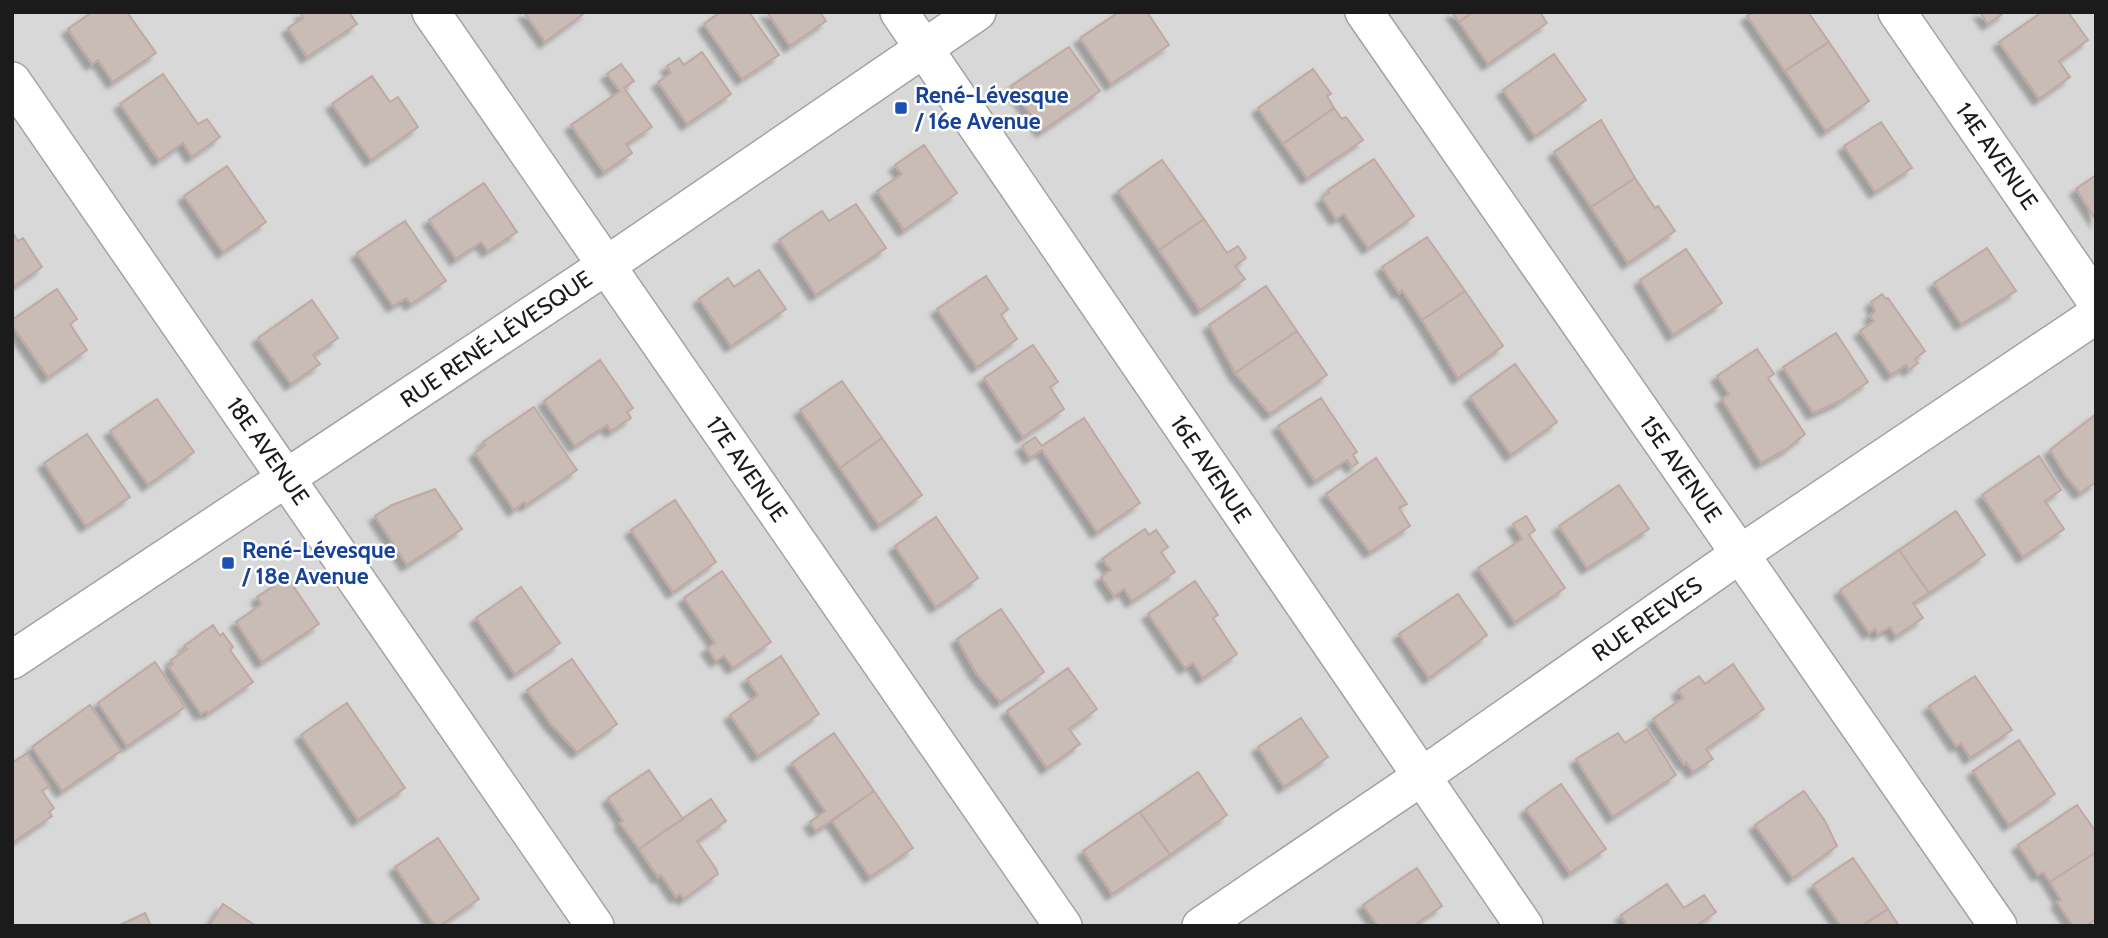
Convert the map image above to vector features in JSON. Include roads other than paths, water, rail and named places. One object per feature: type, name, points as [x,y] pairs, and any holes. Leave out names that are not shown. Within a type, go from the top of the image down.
[{"type":"street","name":"17E AVENUE","points":[[431,12],[1063,926]]},
{"type":"street","name":"16E AVENUE","points":[[899,12],[1524,926]]},
{"type":"street","name":"RUE RENÉ-LÉVESQUE","points":[[12,660],[607,265],[976,12]]},
{"type":"street","name":"15E AVENUE","points":[[1364,12],[1998,926]]},
{"type":"street","name":"14E AVENUE","points":[[1897,12],[2096,301]]},
{"type":"street","name":"18E AVENUE","points":[[12,81],[595,926]]},
{"type":"street","name":"RUE REEVES","points":[[1201,926],[1421,777],[1740,554],[2096,315]]},
{"type":"place","name":"René-Lévesque / 16e Avenue","points":[[901,108]]},
{"type":"place","name":"René-Lévesque / 18e Avenue","points":[[228,563]]}]
